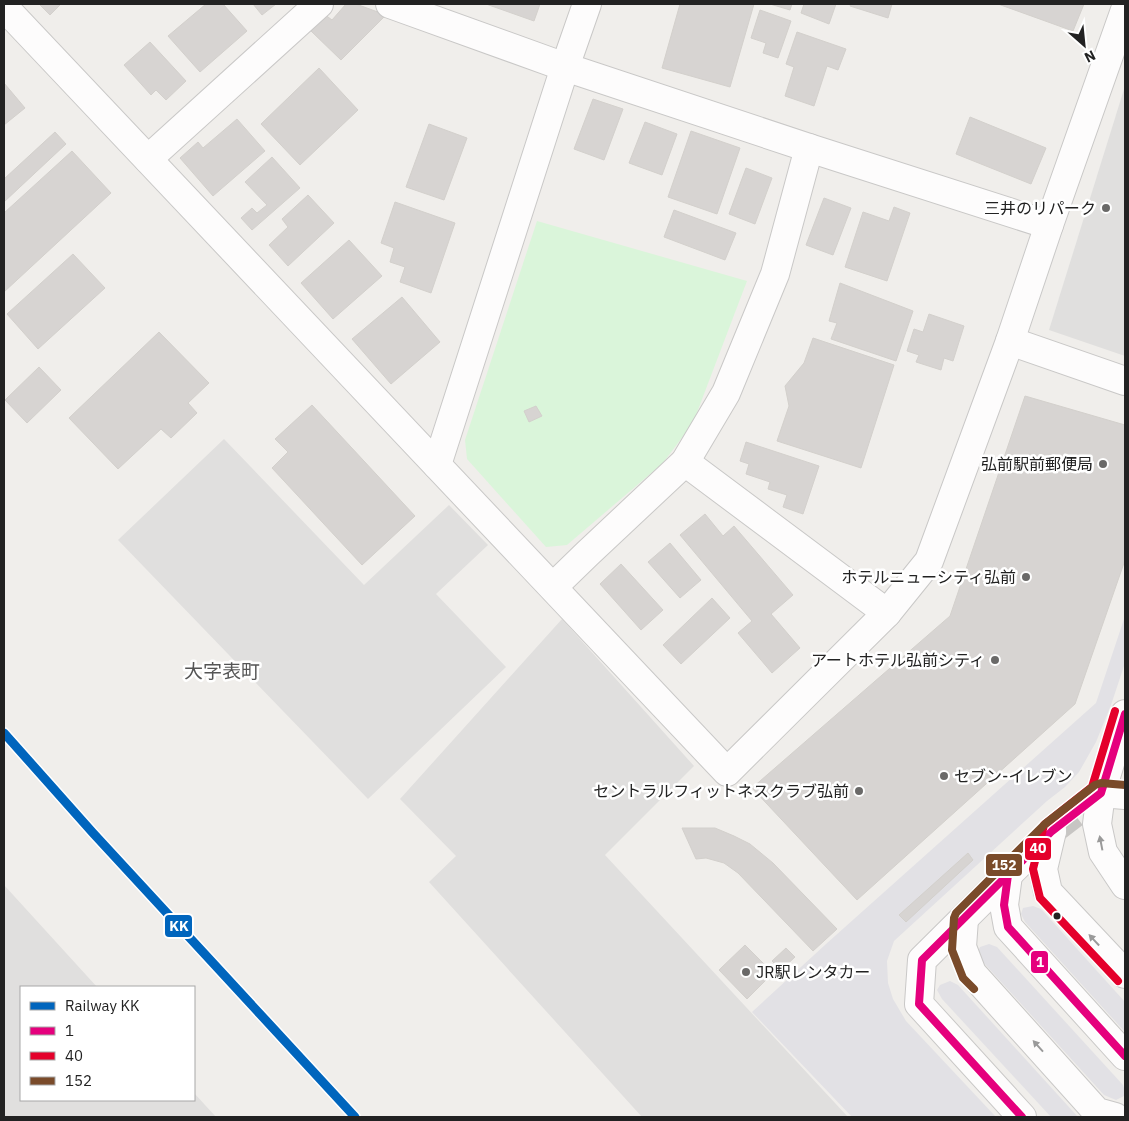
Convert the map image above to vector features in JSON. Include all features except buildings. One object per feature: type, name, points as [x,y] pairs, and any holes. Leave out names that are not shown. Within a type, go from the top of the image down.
[{"type":"street","points":[[148,159],[319,4]]},
{"type":"street","points":[[390,4],[565,67],[1049,225]]},
{"type":"street","points":[[437,465],[587,4]]},
{"type":"street","points":[[4,7],[727,772],[887,613],[929,561],[1010,341],[1125,10]]},
{"type":"street","points":[[553,588],[685,462],[726,393],[775,274],[809,148]]},
{"type":"street","points":[[1010,341],[1125,381]]},
{"type":"street","points":[[685,462],[887,613]]},
{"type":"street","points":[[1125,714],[1113,794],[1097,824],[1103,852],[1125,885]]},
{"type":"street","points":[[1022,1117],[919,1004],[922,960],[1052,831],[1043,869],[1048,892],[1125,974]]},
{"type":"street","points":[[1008,875],[1004,905],[1008,927],[1125,1056]]},
{"type":"street","points":[[964,919],[962,946],[972,973],[1097,1112],[1116,1117]]},
{"type":"green space","points":[[537,221],[747,281],[693,423],[663,463],[567,545],[546,547],[467,459],[465,440]]},
{"type":"shaded area","name":"三井のリパーク","points":[[1125,86],[1125,356],[1049,330]]},
{"type":"shaded area","points":[[224,439],[364,585],[449,505],[488,545],[436,594],[506,667],[368,799],[118,540]]},
{"type":"shaded area","points":[[1125,616],[1125,663],[1096,742],[1079,772],[1065,787],[1047,801],[894,941],[887,961],[888,983],[893,999],[906,1021],[996,1117],[852,1117],[752,1012],[1096,703]]},
{"type":"shaded area","points":[[562,619],[694,766],[605,855],[848,1117],[642,1117],[429,882],[456,856],[400,799]]},
{"type":"shaded area","points":[[4,885],[96,986],[20,986],[20,1101],[195,1101],[195,1094],[216,1117],[4,1117]]},
{"type":"shaded area","points":[[1033,906],[1041,909],[1125,1002],[1125,1032],[1025,922],[1021,914],[1023,908]]},
{"type":"shaded area","points":[[989,944],[997,947],[1123,1085],[1124,1096],[1116,1100],[1104,1095],[982,961],[977,953],[980,947]]},
{"type":"shaded area","points":[[950,981],[958,985],[1078,1117],[1051,1117],[942,999],[937,990],[940,985]]},
{"type":"tunnel","points":[[1052,831],[1101,793]]},
{"type":"rail line","name":"KK","points":[[4,733],[93,833],[355,1117]]},
{"type":"transit line","name":"40","points":[[1115,711],[1092,787],[1044,825],[1033,869],[1040,898],[1118,981]]},
{"type":"transit line","name":"1","points":[[1022,1117],[919,1004],[922,960],[1052,831],[1101,793],[1125,714]]},
{"type":"transit line","name":"152","points":[[974,989],[963,978],[952,950],[956,913],[1045,824],[1095,785],[1101,783],[1125,785]]},
{"type":"transit line","name":"1","points":[[1027,856],[1008,875],[1004,905],[1008,927],[1125,1056]]},
{"type":"place","name":"三井のリパーク","points":[[1106,208]]},
{"type":"place","name":"弘前駅前郵便局","points":[[1103,464]]},
{"type":"place","name":"ホテルニューシティ弘前","points":[[1026,577]]},
{"type":"place","name":"アートホテル弘前シティ","points":[[995,660]]},
{"type":"place","name":"セブン-イレブン","points":[[944,776]]},
{"type":"place","name":"セントラルフィットネスクラブ弘前","points":[[859,791]]},
{"type":"place","name":"JR駅レンタカー","points":[[746,972]]},
{"type":"district","name":"大字表町","points":[[222,671]]}]
